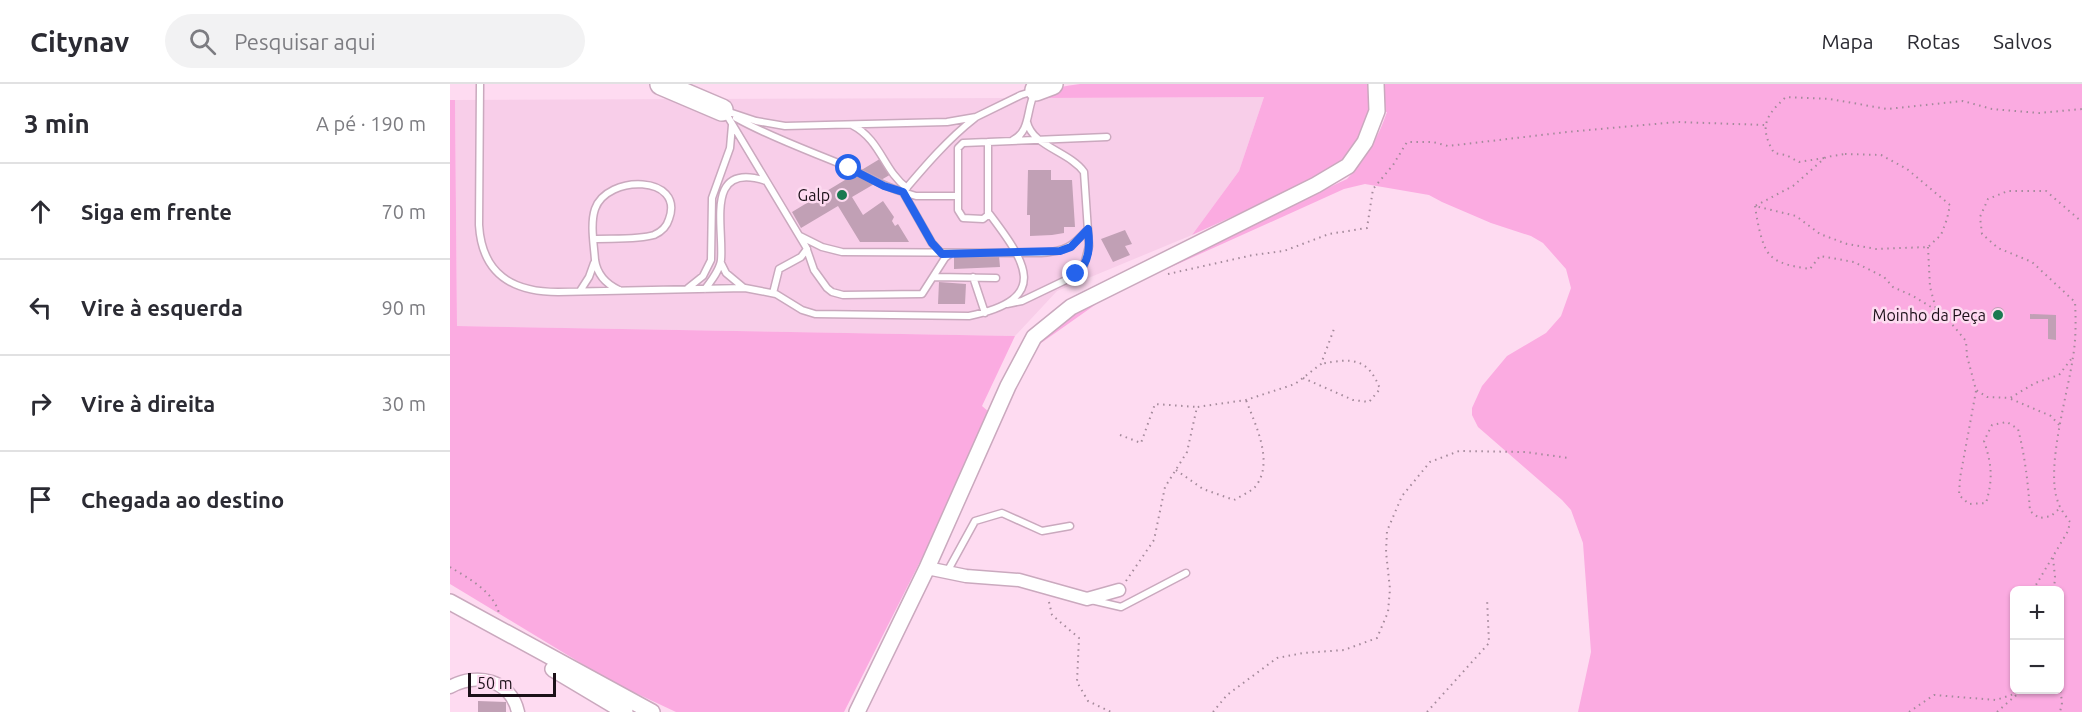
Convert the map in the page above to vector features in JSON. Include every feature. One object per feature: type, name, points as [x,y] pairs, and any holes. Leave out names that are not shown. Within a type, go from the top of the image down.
[{"type":"highway","points":[[661,84],[722,110]]},
{"type":"street","points":[[857,712],[927,568],[1008,386],[1034,337],[1071,307],[1316,185],[1348,166],[1365,142],[1377,111],[1376,84]]},
{"type":"street","points":[[927,568],[966,576],[1019,580],[1087,599],[1119,590]]},
{"type":"street","points":[[450,602],[652,712]]},
{"type":"street","points":[[483,621],[551,668],[625,712]]},
{"type":"street","points":[[450,687],[465,681],[492,682],[510,692],[516,702],[518,712]]},
{"type":"lane","points":[[480,84],[480,236],[488,261],[504,279],[521,288],[543,292],[745,288],[773,293],[802,310],[820,314],[963,316],[985,313],[1018,296],[1024,284],[1024,269],[1017,253],[988,212],[988,142]]},
{"type":"lane","points":[[905,190],[918,173],[958,133],[980,115],[1016,97],[1044,87]]},
{"type":"lane","points":[[1012,141],[1023,132],[1030,103],[1044,87]]},
{"type":"lane","points":[[722,110],[756,121],[778,125],[947,122],[980,115]]},
{"type":"lane","points":[[722,110],[729,116],[807,249],[812,266],[829,291],[836,294],[922,294],[945,258],[950,254]]},
{"type":"lane","points":[[722,110],[761,131],[842,165],[884,186],[905,190],[916,196],[958,196]]},
{"type":"lane","points":[[686,289],[703,276],[711,260],[712,198],[733,135],[729,117],[722,110]]},
{"type":"lane","points":[[1005,304],[1022,301],[1079,272],[1088,254],[1084,172],[1075,162],[1041,141],[1031,132],[1027,122]]},
{"type":"lane","points":[[852,124],[873,140],[905,190],[932,243],[942,254]]},
{"type":"lane","points":[[988,212],[983,219],[963,218],[959,212],[957,159],[959,146],[968,142],[1107,137]]},
{"type":"lane","points":[[745,288],[726,273],[721,263],[720,204],[722,194],[729,184],[739,178],[751,177],[766,181]]},
{"type":"lane","points":[[594,238],[649,236],[660,232],[667,224],[670,215],[671,205],[668,198],[662,190],[649,185],[633,184],[610,191],[600,200],[595,209],[594,238],[597,269],[605,280],[621,291]]},
{"type":"lane","points":[[798,233],[810,242],[837,252],[950,254],[1053,252],[1066,249],[1074,244],[1088,229]]},
{"type":"lane","points":[[773,293],[779,269],[801,257],[807,249]]},
{"type":"lane","points":[[580,291],[589,278],[595,260]]},
{"type":"lane","points":[[705,289],[721,263]]},
{"type":"lane","points":[[934,277],[996,278]]},
{"type":"lane","points":[[973,277],[985,313]]},
{"type":"lane","points":[[947,572],[975,521],[1002,513],[1042,531],[1070,526]]},
{"type":"lane","points":[[1087,599],[1121,607],[1186,573]]},
{"type":"path","points":[[1755,206],[1796,216],[1820,234],[1847,244],[1876,249],[1928,247],[1941,235],[1950,205],[1907,169],[1881,155],[1845,154],[1799,162],[1786,155],[1774,153],[1765,137],[1765,125],[1774,108],[1786,97],[1830,99],[1887,110],[1963,101],[1992,110],[2027,112],[2082,109]]},
{"type":"path","points":[[1168,274],[1252,255],[1284,251],[1329,234],[1367,228],[1373,189],[1394,165],[1407,142],[1433,142],[1448,146],[1677,122],[1765,125]]},
{"type":"path","points":[[1755,206],[1793,186],[1826,157]]},
{"type":"path","points":[[2036,586],[2068,531],[2070,522],[2055,490],[2054,472],[2060,426],[2074,356],[2075,302],[2032,262],[1998,248],[1982,234],[1980,217],[1988,199],[2008,191],[2046,191],[2082,222]]},
{"type":"path","points":[[1755,206],[1763,239],[1770,256],[1784,263],[1810,270],[1821,256],[1854,262],[1884,277],[1893,287],[1936,310],[1966,341],[1967,356],[1976,390],[1959,495],[1969,504],[1986,503],[1991,483],[1990,459],[1984,441],[1992,425],[2007,422],[2018,429],[2022,444],[2027,465],[2030,511],[2039,518],[2051,516],[2061,507]]},
{"type":"path","points":[[1928,247],[1930,287],[1936,310]]},
{"type":"path","points":[[1321,364],[1334,328]]},
{"type":"path","points":[[2010,398],[2035,383],[2058,375],[2074,356]]},
{"type":"path","points":[[1120,435],[1141,443],[1155,404],[1197,408],[1245,400],[1295,384],[1321,364],[1340,360],[1359,361],[1374,373],[1380,389],[1368,402],[1353,400],[1303,378]]},
{"type":"path","points":[[1976,390],[1987,397],[2010,398],[2051,416],[2060,426]]},
{"type":"path","points":[[1176,470],[1203,489],[1234,500],[1254,487],[1265,468],[1259,434],[1245,400]]},
{"type":"path","points":[[1119,590],[1154,540],[1165,488],[1187,452],[1197,408]]},
{"type":"path","points":[[1213,712],[1227,695],[1277,658],[1303,652],[1344,650],[1377,638],[1388,612],[1390,589],[1387,531],[1402,496],[1430,462],[1460,451],[1525,452],[1569,458]]},
{"type":"path","points":[[2053,558],[2054,586]]},
{"type":"path","points":[[450,567],[475,582],[495,604],[500,616],[498,629]]},
{"type":"path","points":[[1049,588],[1049,606],[1052,615],[1079,638],[1077,682],[1088,700],[1111,712]]},
{"type":"path","points":[[1427,712],[1489,643],[1487,598]]},
{"type":"path","points":[[1909,712],[1934,695],[1996,699],[2012,694]]},
{"type":"path","points":[[1997,712],[2018,694]]},
{"type":"path","points":[[2060,712],[2061,694]]},
{"type":"shaded area","points":[[1080,84],[2082,84],[2082,712],[1578,712],[1591,652],[1583,543],[1571,510],[1478,427],[1472,415],[1472,408],[1482,386],[1507,356],[1546,333],[1561,316],[1571,288],[1566,269],[1543,243],[1531,236],[1491,223],[1429,195],[1365,184],[1344,189],[1109,295],[1034,348],[1052,325],[1171,261],[1347,179],[1371,148],[1387,112],[1369,112],[1357,143],[1341,163],[1318,178],[1192,235],[1239,171],[1264,97],[1041,98],[1054,89]]},
{"type":"shaded area","points":[[1264,97],[1239,171],[1192,235],[1057,291],[1015,336],[457,326],[455,100]]},
{"type":"shaded area","points":[[450,100],[455,100],[457,326],[1015,336],[982,406],[989,412],[933,536],[844,712],[676,712],[612,682],[450,584]]},
{"type":"building","points":[[883,157],[893,173],[852,197],[863,215],[883,201],[894,217],[892,221],[895,226],[898,224],[909,242],[860,242],[838,206],[801,228],[792,212]]},
{"type":"building","points":[[1028,170],[1051,170],[1051,180],[1072,180],[1075,227],[1064,227],[1064,233],[1030,236],[1030,215],[1027,215]]},
{"type":"building","points":[[1125,230],[1132,244],[1125,246],[1130,255],[1113,262],[1101,239]]},
{"type":"building","points":[[999,256],[1000,267],[954,269],[954,257]]},
{"type":"building","points":[[939,282],[966,284],[965,304],[938,304]]},
{"type":"building","name":"Moinho da Peça","points":[[1998,307],[2003,309],[2005,314],[2003,319],[1998,321],[1993,319],[1991,314],[1993,309]]},
{"type":"building","points":[[2030,314],[2056,315],[2056,340],[2048,339],[2048,319],[2030,319]]},
{"type":"building","points":[[478,701],[506,702],[506,712],[478,712]]},
{"type":"place","name":"Galp","points":[[842,195]]},
{"type":"place","name":"Moinho da Peça","points":[[1998,315]]},
{"type":"route","points":[[849,168],[888,188],[903,192],[932,243],[942,254],[1060,251],[1071,247],[1088,229],[1088,254],[1083,268],[1076,274]]}]
